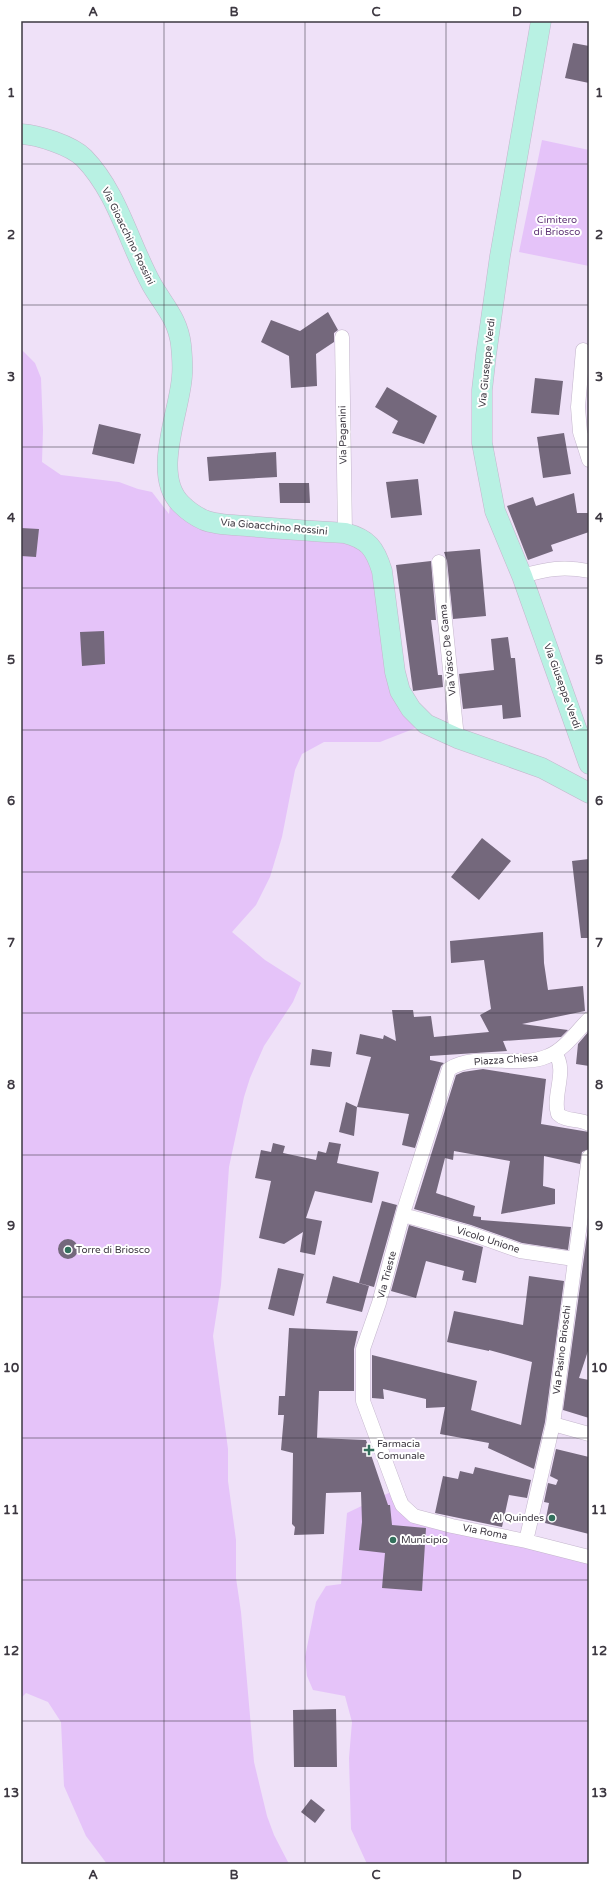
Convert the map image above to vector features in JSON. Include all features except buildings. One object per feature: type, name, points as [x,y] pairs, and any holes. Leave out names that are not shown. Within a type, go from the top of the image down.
[{"type":"street","name":"Via Giuseppe Verdi","points":[[541,21],[500,256],[486,356],[482,390],[482,443],[495,512],[522,576],[589,761]]},
{"type":"street","name":"Via Gioacchino Rossini","points":[[21,134],[40,137],[58,143],[83,157],[101,181],[123,221],[152,285],[170,311],[179,330],[182,377],[168,448],[168,472],[172,488],[180,502],[191,513],[206,520],[242,526],[345,533],[358,536],[370,545],[377,555],[382,571],[395,672],[404,700],[426,724],[457,738],[542,768],[589,793]]},
{"type":"street","name":"Via Paganini","points":[[342,337],[345,533]]},
{"type":"street","points":[[583,350],[578,407],[580,432],[589,460]]},
{"type":"street","name":"Via Vasco De Gama","points":[[439,562],[457,738]]},
{"type":"street","points":[[522,576],[547,569],[573,568],[589,571]]},
{"type":"street","points":[[589,1020],[560,1049],[561,1065],[556,1104],[558,1114],[561,1118],[589,1124]]},
{"type":"street","name":"Piazza Chiesa","points":[[457,1064],[486,1061],[537,1060],[560,1049]]},
{"type":"street","name":"Via Trieste","points":[[395,1490],[363,1401],[363,1348],[380,1303],[403,1215],[449,1069],[457,1064]]},
{"type":"street","name":"Via Pasino Brioschi","points":[[526,1541],[553,1424],[574,1259],[589,1157]]},
{"type":"street","name":"Vicolo Unione","points":[[403,1215],[463,1231],[520,1251],[574,1259]]},
{"type":"street","points":[[553,1424],[589,1434]]},
{"type":"street","name":"Via Roma","points":[[395,1490],[402,1505],[414,1516],[452,1526],[526,1541],[589,1557]]},
{"type":"green space","name":"Cimitero di Briosco","points":[[542,140],[589,150],[589,266],[519,252]]},
{"type":"green space","points":[[21,349],[35,363],[41,378],[43,430],[42,462],[61,475],[119,482],[152,492],[169,514],[172,487],[191,513],[370,545],[395,672],[426,724],[380,742],[324,742],[302,754],[295,770],[282,837],[270,877],[256,905],[232,932],[265,960],[301,983],[293,1002],[264,1046],[250,1078],[244,1097],[229,1167],[221,1285],[213,1336],[228,1449],[228,1481],[236,1540],[236,1578],[241,1612],[254,1762],[267,1816],[274,1835],[289,1864],[107,1864],[86,1836],[64,1786],[61,1722],[48,1702],[26,1693],[21,1698]]},
{"type":"green space","points":[[395,1490],[414,1516],[589,1557],[589,1864],[367,1864],[351,1829],[349,1758],[352,1722],[345,1696],[313,1690],[307,1676],[305,1657],[316,1602],[326,1586],[341,1584],[347,1513]]},
{"type":"place","name":"Torre di Briosco","points":[[68,1250]]},
{"type":"place","name":"Farmacia Comunale","points":[[369,1450]]},
{"type":"place","name":"Al Quindes","points":[[552,1518]]},
{"type":"place","name":"Municipio","points":[[393,1540]]}]
